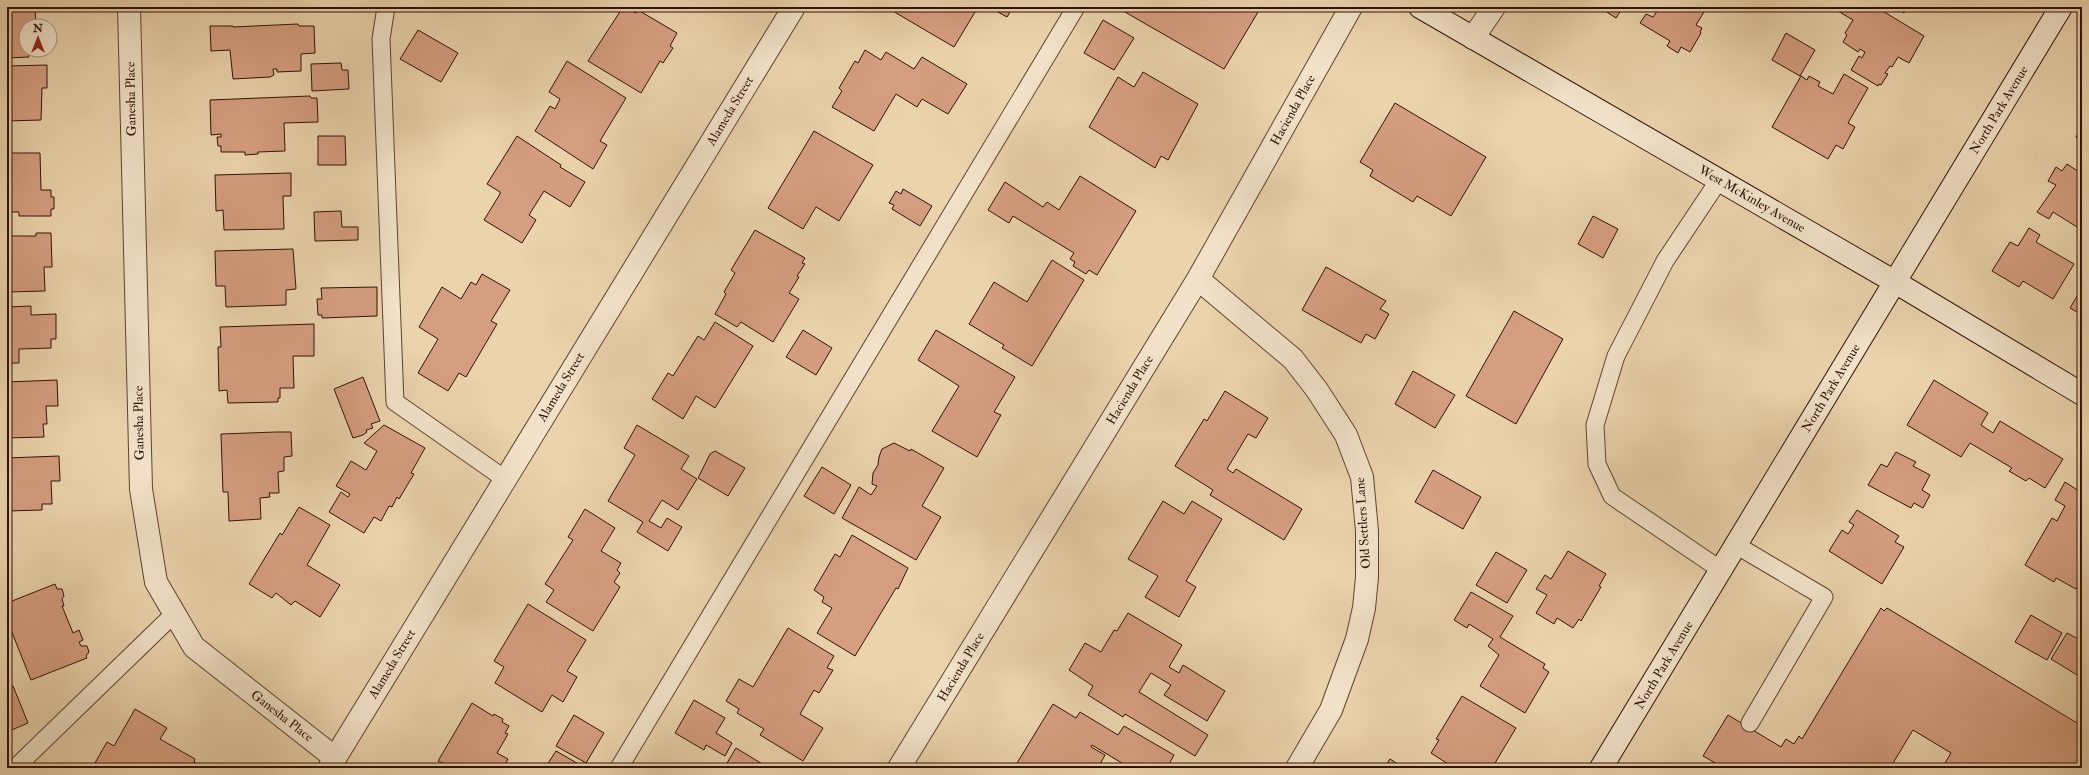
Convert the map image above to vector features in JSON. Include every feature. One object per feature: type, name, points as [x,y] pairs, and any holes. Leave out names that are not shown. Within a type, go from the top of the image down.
[{"type":"street","name":"Ganesha Place","points":[[129,7],[141,488],[156,582],[194,647],[332,763]]},
{"type":"street","name":"Alameda Street","points":[[332,763],[794,7]]},
{"type":"street","name":"Hacienda Place","points":[[899,768],[1198,279],[1351,7]]},
{"type":"street","name":"West McKinley Avenue","points":[[1420,7],[1895,282],[2082,394]]},
{"type":"street","points":[[1473,38],[1494,7]]},
{"type":"street","name":"North Park Avenue","points":[[1601,768],[2061,7]]},
{"type":"street","name":"Old Settlers Lane","points":[[1198,279],[1293,359],[1317,390],[1346,435],[1362,477],[1367,531],[1367,577],[1364,608],[1357,638],[1331,710],[1297,768]]},
{"type":"lane","points":[[386,7],[381,40],[395,402],[505,479]]},
{"type":"lane","points":[[619,768],[1076,7]]},
{"type":"lane","points":[[1719,180],[1665,261],[1616,356],[1594,425],[1597,464],[1612,496],[1721,570]]},
{"type":"lane","points":[[1736,545],[1824,597],[1750,723]]},
{"type":"lane","points":[[15,768],[174,614]]},
{"type":"building","points":[[7,7],[35,7],[36,18],[18,18],[18,58],[7,58]]},
{"type":"building","points":[[623,7],[636,13],[638,10],[677,33],[670,46],[673,48],[663,63],[660,61],[641,93],[588,61]]},
{"type":"building","points":[[893,7],[978,7],[954,47],[891,10]]},
{"type":"building","points":[[989,7],[1013,7],[1007,17]]},
{"type":"building","points":[[1192,7],[1198,10],[1200,7],[1261,7],[1224,69],[1118,8]]},
{"type":"building","points":[[1599,7],[1623,7],[1616,18]]},
{"type":"building","points":[[1660,7],[1707,7],[1696,25],[1702,28],[1701,33],[1690,52],[1681,47],[1678,53],[1667,46],[1670,41],[1640,23],[1646,14],[1653,17]]},
{"type":"building","points":[[1841,7],[1876,7],[1924,36],[1909,63],[1898,57],[1892,67],[1890,66],[1885,73],[1888,74],[1881,85],[1879,84],[1878,86],[1851,70],[1859,56],[1862,58],[1865,52],[1860,49],[1858,52],[1843,42],[1847,35],[1845,33],[1853,20],[1838,11]]},
{"type":"building","points":[[1895,7],[1907,7],[1904,13]]},
{"type":"building","points":[[1103,20],[1134,38],[1114,70],[1084,53]]},
{"type":"building","points":[[298,24],[299,26],[314,26],[315,53],[301,54],[301,71],[277,72],[277,69],[273,69],[274,75],[270,77],[233,79],[230,50],[211,51],[210,26],[233,27]]},
{"type":"building","points":[[418,30],[458,53],[441,82],[400,59]]},
{"type":"building","points":[[1786,33],[1815,50],[1800,76],[1772,60]]},
{"type":"building","points":[[865,50],[881,60],[886,52],[914,69],[922,57],[967,84],[948,114],[922,99],[917,107],[896,94],[874,131],[832,107],[842,91],[839,88],[855,61],[858,63]]},
{"type":"building","points":[[567,61],[626,98],[600,141],[607,145],[593,169],[535,131],[550,106],[555,109],[560,99],[549,92]]},
{"type":"building","points":[[341,63],[342,70],[348,70],[349,89],[312,91],[311,64]]},
{"type":"building","points":[[47,65],[47,88],[42,88],[41,120],[7,121],[7,66]]},
{"type":"building","points":[[1143,72],[1198,104],[1168,160],[1161,156],[1155,168],[1089,127],[1118,77],[1134,87]]},
{"type":"building","points":[[1844,74],[1868,88],[1848,123],[1855,127],[1843,149],[1836,145],[1828,159],[1772,127],[1801,76],[1807,80],[1809,76],[1820,82],[1818,86],[1833,94]]},
{"type":"building","points":[[310,96],[311,98],[317,98],[318,122],[284,123],[285,151],[258,152],[258,154],[245,155],[245,152],[221,152],[221,146],[218,146],[217,137],[221,137],[221,134],[211,135],[210,100]]},
{"type":"building","points":[[1395,103],[1486,157],[1451,216],[1417,196],[1413,202],[1370,176],[1373,170],[1360,162]]},
{"type":"building","points":[[2082,127],[2082,150],[2077,147],[2081,140],[2076,137]]},
{"type":"building","points":[[814,131],[873,165],[839,221],[816,207],[803,229],[768,208]]},
{"type":"building","points":[[318,136],[345,136],[346,165],[318,165]]},
{"type":"building","points":[[517,136],[561,165],[560,167],[585,182],[570,207],[544,191],[529,215],[536,220],[522,243],[484,220],[500,194],[500,192],[487,184]]},
{"type":"building","points":[[7,149],[10,149],[10,153],[40,153],[41,190],[51,190],[51,197],[54,197],[54,209],[51,209],[51,216],[19,216],[19,212],[7,212]]},
{"type":"building","points":[[2067,164],[2082,174],[2082,230],[2053,212],[2049,219],[2037,212],[2056,185],[2048,181],[2056,167],[2062,171]]},
{"type":"building","points":[[291,173],[291,196],[283,196],[284,229],[224,230],[223,210],[216,211],[215,175]]},
{"type":"building","points":[[1080,176],[1136,211],[1097,275],[1089,270],[1086,274],[1073,266],[1075,262],[1070,259],[1074,253],[1013,216],[1009,223],[988,210],[1005,182],[1043,207],[1047,202],[1059,210]]},
{"type":"building","points":[[903,189],[932,206],[920,226],[892,209],[894,205],[889,203],[896,191],[901,194]]},
{"type":"building","points":[[341,211],[342,227],[358,227],[358,240],[315,241],[314,212]]},
{"type":"building","points":[[1593,216],[1618,229],[1603,258],[1578,244]]},
{"type":"building","points":[[2029,228],[2040,235],[2036,242],[2074,264],[2053,299],[2023,281],[2019,287],[1992,271],[2010,242],[2018,246]]},
{"type":"building","points":[[755,230],[805,258],[802,263],[805,264],[797,276],[799,277],[789,293],[799,299],[773,342],[741,322],[737,327],[715,314],[726,294],[724,292],[735,273],[731,270]]},
{"type":"building","points":[[36,233],[51,233],[52,267],[44,267],[45,291],[7,292],[7,236],[36,236]]},
{"type":"building","points":[[293,249],[296,289],[286,290],[286,305],[226,307],[225,286],[216,286],[215,251]]},
{"type":"building","points":[[1052,260],[1084,280],[1032,366],[1002,348],[1004,345],[969,324],[994,282],[1027,302]]},
{"type":"building","points":[[1326,267],[1386,301],[1380,309],[1389,314],[1375,339],[1366,334],[1361,343],[1302,310]]},
{"type":"building","points":[[482,274],[510,290],[491,321],[497,324],[466,377],[459,373],[448,391],[418,373],[438,339],[419,327],[442,287],[461,299],[471,282],[476,285]]},
{"type":"building","points":[[377,287],[377,316],[322,318],[322,315],[318,315],[317,299],[322,299],[321,288]]},
{"type":"building","points":[[2082,288],[2082,315],[2070,308]]},
{"type":"building","points":[[31,306],[31,315],[56,314],[56,339],[51,339],[51,348],[19,349],[19,363],[7,363],[7,307]]},
{"type":"building","points":[[1514,311],[1563,339],[1516,424],[1466,396]]},
{"type":"building","points":[[715,322],[753,346],[715,408],[696,396],[683,419],[652,399],[668,373],[673,376],[698,336],[704,340]]},
{"type":"building","points":[[314,324],[314,356],[293,356],[294,388],[280,388],[280,398],[278,398],[278,402],[228,403],[227,390],[219,391],[218,347],[221,347],[220,327]]},
{"type":"building","points":[[803,330],[832,348],[816,375],[786,357]]},
{"type":"building","points":[[936,330],[1015,377],[994,412],[1001,415],[977,457],[932,431],[959,386],[918,360]]},
{"type":"building","points":[[1413,371],[1455,395],[1435,428],[1395,404]]},
{"type":"building","points":[[363,377],[380,421],[371,424],[373,428],[366,430],[367,432],[363,435],[353,438],[334,389]]},
{"type":"building","points":[[57,380],[58,406],[46,406],[47,424],[43,424],[44,437],[7,438],[7,382]]},
{"type":"building","points":[[1934,380],[1988,413],[1981,425],[1993,433],[2000,421],[2063,459],[2045,488],[2029,478],[2026,481],[2009,471],[2012,468],[1970,443],[1961,457],[1907,425]]},
{"type":"building","points":[[1225,391],[1268,418],[1256,438],[1248,434],[1227,469],[1233,473],[1236,469],[1302,509],[1284,540],[1210,495],[1213,490],[1175,466],[1204,419],[1207,421]]},
{"type":"building","points":[[384,425],[425,448],[411,473],[414,474],[399,499],[397,497],[392,507],[389,506],[381,521],[374,517],[364,533],[329,512],[341,492],[348,497],[350,494],[336,486],[351,461],[366,470],[377,451],[364,443]]},
{"type":"building","points":[[637,425],[689,456],[681,469],[697,479],[678,510],[662,500],[649,521],[661,528],[667,518],[682,527],[668,551],[637,532],[643,522],[608,501],[635,455],[624,448]]},
{"type":"building","points":[[291,432],[292,456],[284,457],[284,471],[278,472],[279,493],[269,493],[270,497],[260,498],[261,519],[229,521],[228,492],[223,492],[221,434]]},
{"type":"building","points":[[894,443],[910,451],[911,449],[944,468],[922,506],[941,517],[916,560],[842,518],[859,487],[871,495],[877,486],[872,484],[873,473],[878,465],[882,449]]},
{"type":"building","points":[[715,451],[745,468],[728,496],[698,478],[710,454]]},
{"type":"building","points":[[1896,452],[1916,462],[1913,466],[1930,475],[1922,490],[1930,495],[1923,508],[1914,503],[1911,508],[1868,485],[1881,464],[1887,467]]},
{"type":"building","points":[[59,456],[60,481],[51,481],[52,504],[42,504],[42,510],[7,511],[7,458]]},
{"type":"building","points":[[822,467],[851,485],[834,514],[804,496]]},
{"type":"building","points":[[1433,470],[1481,497],[1463,529],[1415,502]]},
{"type":"building","points":[[2065,482],[2082,493],[2082,578],[2076,589],[2056,578],[2054,582],[2025,565],[2052,518],[2057,521],[2065,506],[2055,500]]},
{"type":"building","points":[[1163,501],[1184,514],[1192,501],[1222,519],[1186,581],[1196,587],[1179,617],[1145,597],[1158,576],[1128,559]]},
{"type":"building","points":[[299,507],[330,525],[307,565],[340,585],[320,617],[295,601],[291,605],[276,593],[272,598],[249,584],[280,533],[282,535]]},
{"type":"building","points":[[585,509],[615,528],[601,551],[621,563],[617,570],[620,573],[614,582],[620,587],[593,631],[546,602],[554,590],[545,584],[573,540],[568,537]]},
{"type":"building","points":[[1857,510],[1899,536],[1895,542],[1904,547],[1882,584],[1829,551],[1842,530],[1848,534],[1854,525],[1849,522]]},
{"type":"building","points":[[852,535],[908,568],[898,589],[896,588],[855,656],[817,633],[832,608],[822,602],[824,597],[814,590],[835,554],[840,557]]},
{"type":"building","points":[[1568,551],[1606,574],[1599,586],[1601,587],[1581,621],[1579,619],[1573,628],[1557,618],[1554,624],[1536,613],[1547,595],[1536,589],[1545,575],[1551,579]]},
{"type":"building","points":[[1496,552],[1527,570],[1507,603],[1476,585]]},
{"type":"building","points":[[55,584],[57,589],[62,589],[64,606],[62,606],[73,633],[79,630],[83,640],[79,642],[81,646],[87,646],[89,652],[86,656],[87,658],[31,680],[7,620],[7,603]]},
{"type":"building","points":[[1471,592],[1513,616],[1500,637],[1545,664],[1543,668],[1549,672],[1525,713],[1480,686],[1499,655],[1488,646],[1493,639],[1469,624],[1467,628],[1454,620]]},
{"type":"building","points":[[528,604],[586,640],[567,671],[577,677],[563,702],[552,695],[542,712],[495,683],[504,667],[494,661]]},
{"type":"building","points":[[1881,608],[1884,611],[1887,608],[2082,726],[2082,768],[1942,768],[1951,753],[1913,730],[1890,768],[1724,768],[1703,756],[1728,715],[1781,747],[1786,739],[1794,744],[1799,736],[1802,739]]},
{"type":"building","points":[[1128,613],[1182,645],[1169,667],[1179,673],[1183,665],[1225,691],[1207,721],[1164,695],[1171,685],[1151,673],[1139,692],[1208,735],[1195,756],[1125,714],[1123,717],[1088,695],[1093,686],[1069,670],[1085,643],[1101,652],[1114,630],[1117,631]]},
{"type":"building","points":[[2031,615],[2062,633],[2047,660],[2015,642]]},
{"type":"building","points":[[788,628],[834,656],[827,668],[833,670],[819,693],[814,690],[800,714],[823,728],[803,761],[760,735],[764,729],[737,713],[739,709],[726,701],[739,679],[753,687]]},
{"type":"building","points":[[2067,633],[2082,641],[2082,678],[2051,659]]},
{"type":"building","points":[[13,686],[28,723],[7,732],[7,688]]},
{"type":"building","points":[[1462,696],[1516,728],[1492,768],[1449,768],[1451,766],[1431,753],[1439,740],[1436,739]]},
{"type":"building","points":[[694,700],[725,718],[716,733],[732,743],[725,756],[706,745],[704,750],[675,733]]},
{"type":"building","points":[[472,703],[493,716],[494,714],[503,719],[502,722],[509,726],[505,733],[508,734],[497,753],[508,759],[503,768],[443,768],[445,764],[438,761]]},
{"type":"building","points":[[1053,704],[1076,718],[1080,712],[1118,735],[1124,726],[1174,755],[1167,768],[1123,768],[1125,765],[1092,745],[1091,747],[1105,755],[1098,768],[1014,768]]},
{"type":"building","points":[[135,709],[167,728],[160,739],[195,759],[194,762],[205,768],[92,768],[107,742],[114,746]]},
{"type":"building","points":[[574,715],[604,733],[586,763],[556,746]]},
{"type":"building","points":[[736,748],[769,768],[724,768]]},
{"type":"building","points":[[556,751],[582,766],[580,768],[545,768]]},
{"type":"building","points":[[1390,759],[1404,768],[1384,768]]}]
